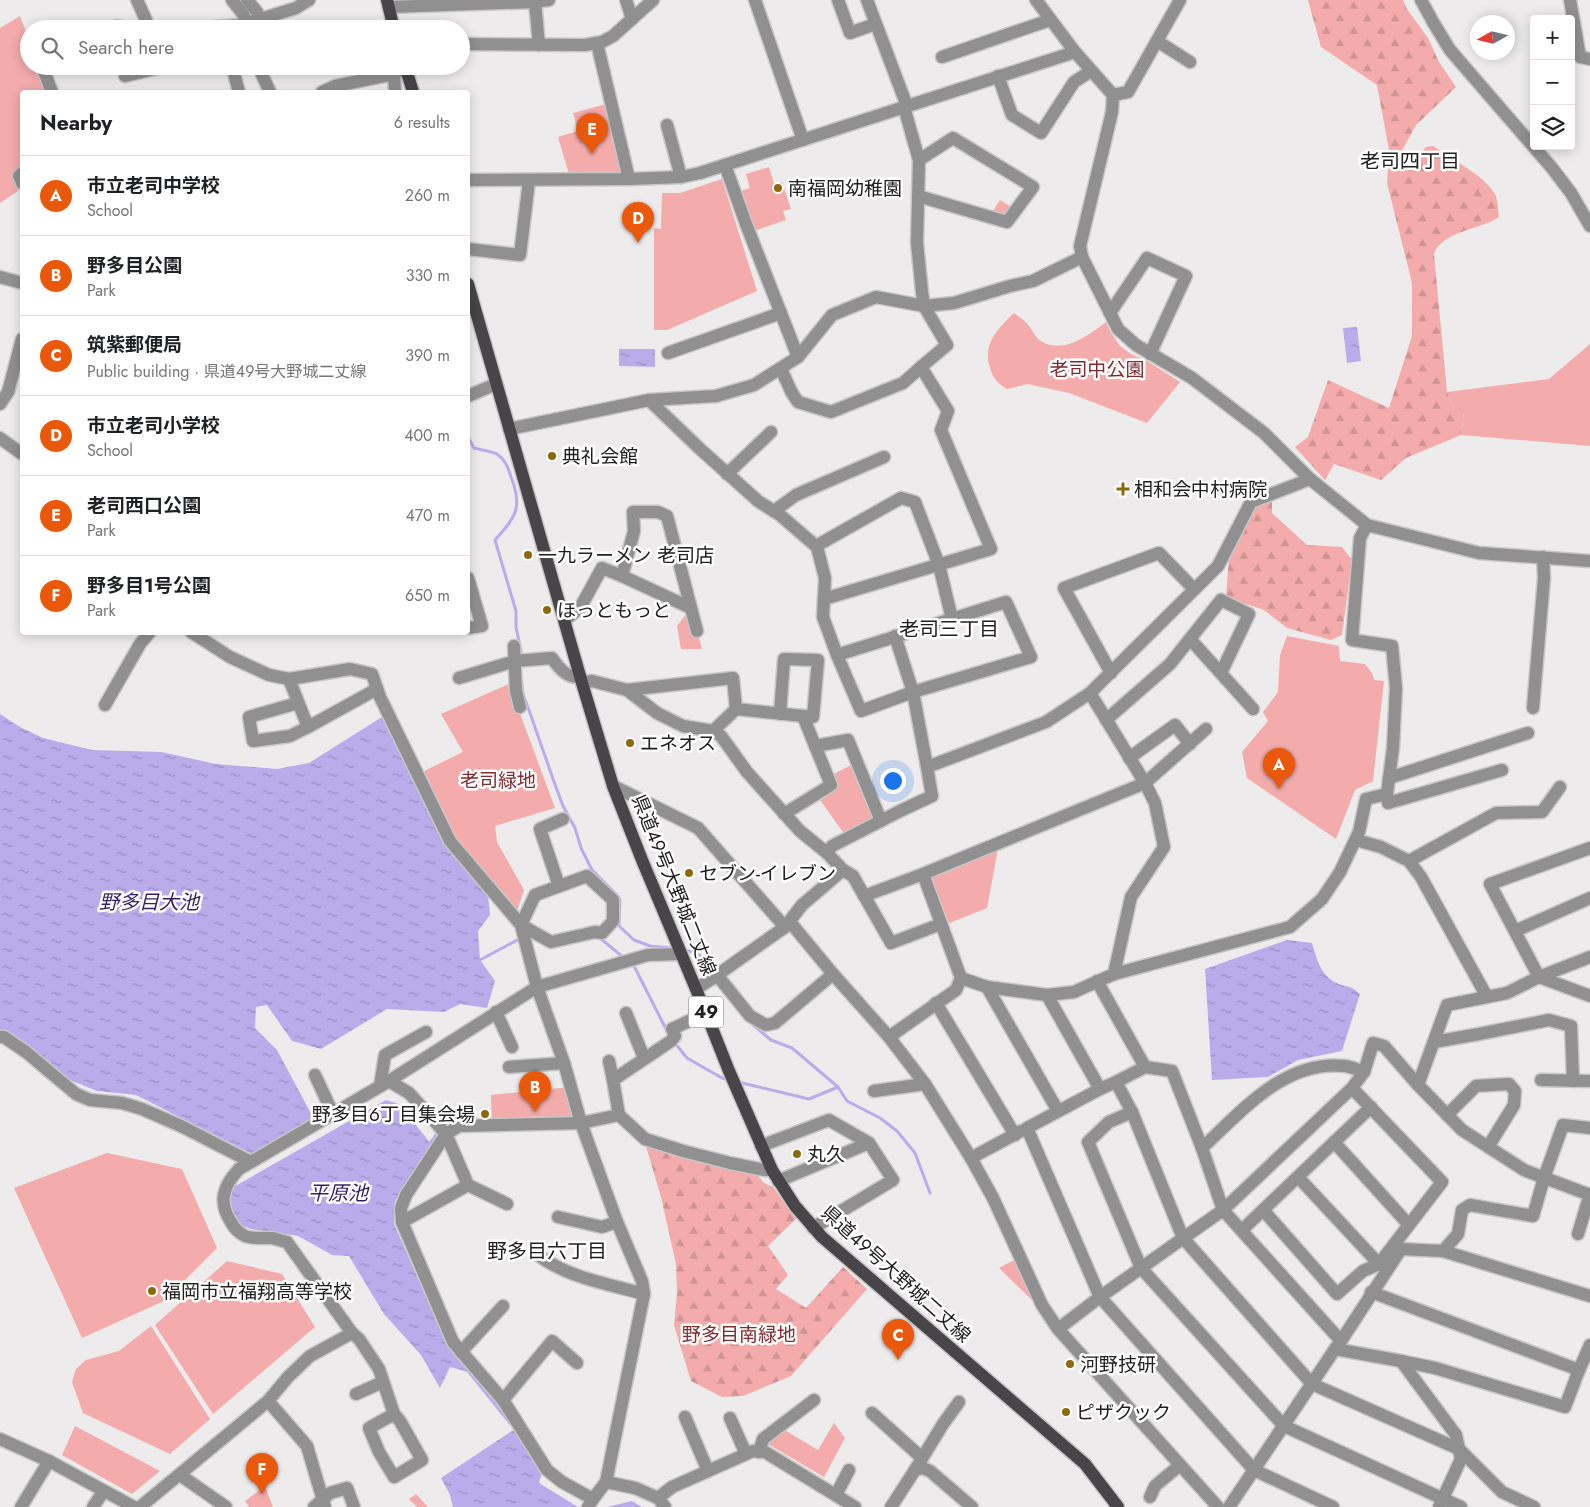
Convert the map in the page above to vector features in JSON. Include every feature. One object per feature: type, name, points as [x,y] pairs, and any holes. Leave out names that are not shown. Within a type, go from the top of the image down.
[{"type":"main road","points":[[388,4],[392,20]]},
{"type":"main road","points":[[408,75],[412,90]]},
{"type":"main road","name":"県道49号大野城二丈線","points":[[470,295],[613,786],[729,1071],[775,1176],[795,1206],[813,1228],[871,1281],[1084,1464],[1118,1507]]},
{"type":"street","points":[[137,0],[146,20]]},
{"type":"street","points":[[232,0],[250,20]]},
{"type":"street","points":[[247,0],[257,12],[254,20]]},
{"type":"street","points":[[262,20],[296,8],[309,0]]},
{"type":"street","points":[[388,4],[535,2],[549,0]]},
{"type":"street","points":[[626,0],[632,19]]},
{"type":"street","points":[[470,44],[598,43],[613,36],[653,0]]},
{"type":"street","points":[[755,0],[803,140]]},
{"type":"street","points":[[838,0],[850,33],[875,24]]},
{"type":"street","points":[[781,369],[798,402],[831,412],[903,383],[947,345],[924,306],[917,243],[919,160],[905,107],[867,0]]},
{"type":"street","points":[[1036,0],[1091,71],[1113,95],[1112,112],[1080,246],[1082,257],[1118,329],[1136,346],[1192,378],[1264,433],[1310,479],[1367,525],[1480,553],[1590,561]]},
{"type":"street","points":[[1113,95],[1128,92],[1180,0]]},
{"type":"street","points":[[1421,0],[1432,22],[1450,50],[1552,168],[1571,193],[1590,226]]},
{"type":"street","points":[[1570,0],[1580,56],[1590,59]]},
{"type":"street","points":[[535,2],[539,44]]},
{"type":"street","points":[[942,57],[1050,20]]},
{"type":"street","points":[[1157,41],[1190,62]]},
{"type":"street","points":[[598,43],[629,179]]},
{"type":"street","points":[[470,180],[629,179],[681,177],[700,173],[1076,52]]},
{"type":"street","points":[[998,76],[1012,115],[1041,133],[1074,82],[1091,71]]},
{"type":"street","points":[[45,75],[51,90]]},
{"type":"street","points":[[234,75],[238,90]]},
{"type":"street","points":[[262,75],[269,90]]},
{"type":"street","points":[[326,90],[335,86],[389,75]]},
{"type":"street","points":[[394,75],[396,90]]},
{"type":"street","points":[[667,125],[681,177]]},
{"type":"street","points":[[918,196],[1007,222],[1032,187],[953,138],[919,160]]},
{"type":"street","points":[[725,165],[798,357]]},
{"type":"street","points":[[470,249],[520,255],[529,181]]},
{"type":"street","points":[[509,429],[649,400],[716,396],[754,385],[798,357],[832,315],[876,297],[924,306],[954,303],[1010,286],[1034,281],[1082,257]]},
{"type":"street","points":[[1110,313],[1147,258],[1186,276],[1150,354]]},
{"type":"street","points":[[0,277],[20,282]]},
{"type":"street","points":[[668,353],[781,313]]},
{"type":"street","points":[[0,404],[8,392],[20,347]]},
{"type":"street","points":[[824,599],[991,549],[941,430],[948,411],[921,367]]},
{"type":"street","points":[[470,395],[496,384]]},
{"type":"street","points":[[649,400],[727,474],[816,546],[825,578],[823,617],[837,654],[861,711],[913,692],[1031,657],[1006,602],[837,654]]},
{"type":"street","points":[[727,474],[771,432]]},
{"type":"street","points":[[0,438],[20,453]]},
{"type":"street","points":[[774,511],[796,495],[884,457]]},
{"type":"street","points":[[927,767],[1046,722],[1090,693],[1218,566],[1251,502],[1310,479]]},
{"type":"street","points":[[816,546],[901,498],[915,502],[939,565],[952,619]]},
{"type":"street","points":[[622,576],[634,531],[633,512],[658,512],[667,516],[697,631]]},
{"type":"street","points":[[1367,525],[1360,538],[1352,640],[1392,646],[1396,688],[1393,748],[1387,794],[1388,803],[1502,770]]},
{"type":"street","points":[[1111,673],[1064,588],[1159,553],[1194,589]]},
{"type":"street","points":[[1533,708],[1544,578],[1543,557]]},
{"type":"street","points":[[565,620],[580,608],[602,568],[691,608]]},
{"type":"street","points":[[470,585],[482,626],[470,628]]},
{"type":"street","points":[[1106,720],[1170,664],[1221,600],[1249,614],[1221,673]]},
{"type":"street","points":[[105,705],[140,644],[148,635]]},
{"type":"street","points":[[196,635],[230,657],[269,675],[288,679],[350,669],[372,674],[377,689],[450,841],[520,925],[537,987],[564,1064],[581,1123],[617,1222],[642,1281],[644,1294],[606,1482],[590,1503],[547,1470],[502,1400],[453,1342],[402,1222],[401,1208],[406,1195],[446,1134],[458,1126],[581,1123],[619,1116]]},
{"type":"street","points":[[827,853],[832,846],[932,796],[913,692],[896,636]]},
{"type":"street","points":[[1190,639],[1253,709]]},
{"type":"street","points":[[514,646],[520,660],[516,691],[520,707]]},
{"type":"street","points":[[459,678],[520,660],[552,658],[569,676],[627,690],[732,678],[736,709]]},
{"type":"street","points":[[736,709],[780,714],[813,717],[818,660],[784,660],[780,714]]},
{"type":"street","points":[[288,679],[308,727]]},
{"type":"street","points":[[298,703],[249,716],[253,741],[290,736],[377,689]]},
{"type":"street","points":[[627,690],[657,713],[683,726],[713,731],[721,736],[747,772],[800,831],[827,853],[843,870],[853,876],[891,943],[941,924]]},
{"type":"street","points":[[1090,693],[1145,783],[1154,803],[1164,847],[1131,897],[1114,974]]},
{"type":"street","points":[[713,731],[736,709]]},
{"type":"street","points":[[784,814],[831,785],[803,716]]},
{"type":"street","points":[[1129,758],[1180,722],[1190,744]]},
{"type":"street","points":[[864,896],[923,874],[1145,783],[1206,729]]},
{"type":"street","points":[[1389,778],[1528,733]]},
{"type":"street","points":[[815,746],[848,740],[881,821]]},
{"type":"street","points":[[613,786],[698,828],[889,1037],[926,1084],[971,1158],[993,1198],[1042,1305],[1058,1329],[1218,1507]]},
{"type":"street","points":[[1409,861],[1496,814],[1542,812],[1560,788]]},
{"type":"street","points":[[961,978],[987,987],[1047,995],[1074,992],[1114,974],[1290,927],[1322,899],[1340,872],[1359,832],[1366,799],[1387,794]]},
{"type":"street","points":[[559,886],[540,829],[563,819]]},
{"type":"street","points":[[1356,840],[1381,847],[1409,861],[1421,877],[1487,997]]},
{"type":"street","points":[[1590,848],[1490,884],[1539,977],[1590,996]]},
{"type":"street","points":[[696,989],[787,925],[802,905],[843,870]]},
{"type":"street","points":[[889,1037],[956,990],[961,978],[923,874]]},
{"type":"street","points":[[587,876],[613,900],[613,921],[602,933],[595,932],[551,942],[520,925],[535,895],[587,876]]},
{"type":"street","points":[[1515,931],[1590,898]]},
{"type":"street","points":[[394,1414],[369,1428],[378,1452],[394,1477],[422,1460],[394,1414],[379,1369],[287,1242],[275,1238],[252,1238],[243,1235],[234,1228],[226,1215],[223,1200],[230,1179],[239,1169],[250,1162],[384,1084],[537,987],[648,955],[679,949]]},
{"type":"street","points":[[1418,1085],[1447,1005],[1507,993],[1539,977],[1590,957]]},
{"type":"street","points":[[713,978],[750,1016],[766,1025],[774,1023],[833,974]]},
{"type":"street","points":[[1098,981],[1146,1067]]},
{"type":"street","points":[[987,987],[1058,1111]]},
{"type":"street","points":[[1047,995],[1100,1089]]},
{"type":"street","points":[[936,1003],[1015,1134]]},
{"type":"street","points":[[496,1012],[512,1047]]},
{"type":"street","points":[[626,1013],[644,1058]]},
{"type":"street","points":[[613,1080],[673,1039],[672,1029],[706,1013]]},
{"type":"street","points":[[1434,1042],[1549,1020],[1571,1026],[1573,1081]]},
{"type":"street","points":[[384,1084],[385,1056],[426,1032]]},
{"type":"street","points":[[0,1037],[26,1052],[76,1094],[90,1100],[122,1103],[142,1109],[181,1126],[250,1162]]},
{"type":"street","points":[[1058,1329],[1223,1210],[1352,1088],[1364,1072],[1373,1043],[1384,1046],[1418,1085],[1462,1130],[1524,1170],[1590,1195],[1578,1234]]},
{"type":"street","points":[[609,1061],[619,1116],[645,1139],[683,1151],[765,1170],[775,1176],[869,1143]]},
{"type":"street","points":[[509,1067],[564,1064]]},
{"type":"street","points":[[1202,1148],[1260,1094],[1298,1072],[1324,1066],[1347,1066],[1364,1072]]},
{"type":"street","points":[[971,1158],[1100,1089],[1146,1067],[1172,1071],[1202,1148],[1223,1210],[1338,1345],[1435,1368],[1565,1408],[1590,1346]]},
{"type":"street","points":[[315,1075],[333,1114]]},
{"type":"street","points":[[1541,1080],[1590,1081]]},
{"type":"street","points":[[1116,1082],[1132,1112],[1183,1238],[1312,1384],[1459,1449],[1502,1492],[1534,1507]]},
{"type":"street","points":[[384,1084],[409,1093],[446,1134],[468,1185],[507,1204]]},
{"type":"street","points":[[874,1091],[926,1084]]},
{"type":"street","points":[[1447,1115],[1476,1086],[1509,1084],[1515,1091],[1514,1105],[1488,1147]]},
{"type":"street","points":[[1229,1507],[1338,1345],[1409,1225],[1442,1182],[1352,1088]]},
{"type":"street","points":[[1242,1230],[1370,1107]]},
{"type":"street","points":[[1132,1112],[1108,1122],[1088,1142],[1141,1268],[1284,1426],[1441,1503],[1461,1507]]},
{"type":"street","points":[[761,1146],[829,1120],[869,1143],[893,1180],[813,1228]]},
{"type":"street","points":[[1443,1251],[1458,1234],[1462,1210],[1470,1205],[1533,1216],[1563,1125],[1590,1128]]},
{"type":"street","points":[[1027,1128],[1100,1297],[1254,1470],[1333,1507]]},
{"type":"street","points":[[1334,1142],[1409,1225]]},
{"type":"street","points":[[1298,1177],[1383,1266]]},
{"type":"street","points":[[402,1222],[468,1185]]},
{"type":"street","points":[[1263,1210],[1337,1294],[1363,1271],[1383,1266],[1400,1249],[1443,1251],[1590,1296]]},
{"type":"street","points":[[558,1217],[602,1227],[617,1222]]},
{"type":"street","points":[[538,1255],[549,1264],[568,1273],[644,1294]]},
{"type":"street","points":[[1371,1292],[1579,1370]]},
{"type":"street","points":[[461,1352],[503,1306]]},
{"type":"street","points":[[140,1507],[268,1400],[310,1356],[352,1332]]},
{"type":"street","points":[[502,1400],[552,1341],[577,1363]]},
{"type":"street","points":[[1400,1361],[1456,1435],[1461,1459],[1441,1503]]},
{"type":"street","points":[[356,1394],[383,1382]]},
{"type":"street","points":[[268,1400],[308,1446],[321,1505]]},
{"type":"street","points":[[759,1452],[763,1439],[814,1400]]},
{"type":"street","points":[[891,1507],[959,1402]]},
{"type":"street","points":[[872,1413],[922,1458]]},
{"type":"street","points":[[685,1417],[708,1471]]},
{"type":"street","points":[[730,1418],[746,1454]]},
{"type":"street","points":[[0,1438],[134,1507]]},
{"type":"street","points":[[606,1482],[636,1488],[662,1502],[672,1487],[753,1451],[765,1452],[856,1507]]},
{"type":"street","points":[[21,1507],[49,1462]]},
{"type":"street","points":[[1150,1497],[1155,1486],[1180,1465]]},
{"type":"street","points":[[915,1470],[923,1468],[930,1471],[972,1507]]},
{"type":"street","points":[[836,1495],[849,1470]]},
{"type":"street","points":[[180,1475],[226,1507]]},
{"type":"street","points":[[321,1505],[330,1493],[347,1488],[354,1507]]},
{"type":"street","points":[[94,1507],[104,1492]]},
{"type":"green space","points":[[1308,0],[1403,0],[1407,9],[1428,38],[1439,62],[1456,87],[1416,125],[1400,154],[1408,167],[1426,147],[1433,146],[1467,168],[1490,187],[1495,194],[1497,203],[1499,217],[1445,240],[1438,246],[1434,254],[1447,392],[1454,409],[1464,412],[1461,435],[1406,458],[1381,480],[1334,464],[1325,480],[1295,447],[1308,437],[1328,380],[1389,408],[1412,336],[1412,283],[1387,183],[1389,150],[1377,85],[1321,47]]},
{"type":"green space","points":[[20,16],[20,75],[41,75],[46,90],[20,90],[20,168],[14,174],[18,191],[0,203],[0,28]]},
{"type":"green space","points":[[610,103],[624,172],[569,174],[558,137],[578,131],[573,113]]},
{"type":"green space","points":[[769,167],[774,184],[782,182],[791,209],[783,211],[786,220],[754,231],[741,191],[750,188],[746,174]]},
{"type":"green space","points":[[722,179],[757,291],[667,330],[654,330],[654,228],[661,229],[662,193],[680,193]]},
{"type":"green space","points":[[1000,200],[1016,210],[1007,222],[989,217]]},
{"type":"green space","name":"老司中公園","points":[[1014,313],[1026,322],[1041,341],[1049,345],[1058,346],[1075,342],[1106,322],[1120,346],[1180,382],[1147,423],[1069,393],[1028,384],[1007,389],[998,383],[993,375],[988,360],[988,352],[997,331]]},
{"type":"green space","points":[[1590,344],[1590,446],[1461,435],[1464,413],[1454,409],[1447,392],[1549,379]]},
{"type":"green space","points":[[1272,498],[1272,513],[1307,545],[1342,547],[1352,560],[1342,635],[1331,640],[1287,628],[1264,610],[1226,597],[1229,558],[1254,505]]},
{"type":"green space","points":[[691,608],[702,649],[681,649],[677,626]]},
{"type":"green space","points":[[1287,636],[1339,646],[1340,661],[1365,664],[1372,673],[1374,680],[1384,681],[1373,781],[1355,790],[1336,839],[1247,778],[1242,752],[1268,721],[1263,712],[1278,692],[1280,655]]},
{"type":"green space","name":"老司緑地","points":[[511,683],[522,719],[555,808],[495,826],[497,842],[524,890],[515,918],[450,841],[418,774],[463,752],[441,714]]},
{"type":"green space","points":[[859,761],[881,821],[847,838],[816,794],[828,777]]},
{"type":"green space","points":[[999,843],[987,908],[942,926],[923,874]]},
{"type":"green space","points":[[570,1087],[581,1123],[492,1125],[491,1095]]},
{"type":"green space","name":"野多目南緑地","points":[[645,1143],[755,1172],[764,1183],[773,1187],[797,1218],[768,1246],[788,1275],[776,1289],[806,1308],[843,1267],[867,1289],[791,1376],[743,1396],[722,1397],[691,1381],[674,1325],[677,1294],[676,1264],[661,1197]]},
{"type":"green space","points":[[107,1153],[182,1169],[217,1248],[164,1301],[82,1338],[14,1188]]},
{"type":"green space","points":[[1016,1259],[1039,1307],[999,1268]]},
{"type":"green space","points":[[227,1261],[282,1274],[315,1327],[213,1414],[155,1325]]},
{"type":"green space","points":[[151,1326],[210,1419],[170,1454],[83,1413],[72,1382],[76,1369],[86,1360],[119,1351]]},
{"type":"green space","points":[[834,1423],[845,1438],[824,1477],[768,1444],[783,1429],[818,1450]]},
{"type":"green space","points":[[75,1426],[160,1471],[132,1494],[62,1455]]},
{"type":"green space","points":[[265,1486],[273,1507],[249,1507],[245,1501]]},
{"type":"green space","points":[[416,1494],[428,1507],[417,1507],[409,1499]]},
{"type":"water","points":[[1357,327],[1361,361],[1347,363],[1343,328]]},
{"type":"water","points":[[619,349],[655,349],[655,367],[619,366]]},
{"type":"water","name":"野多目大池","points":[[0,714],[20,727],[43,738],[92,750],[161,752],[216,764],[277,769],[309,763],[382,717],[443,840],[488,895],[490,915],[478,931],[480,960],[495,981],[487,1008],[460,1004],[444,1012],[387,1009],[321,1049],[292,1041],[267,1005],[256,1007],[255,1028],[277,1050],[314,1119],[252,1154],[136,1095],[97,1091],[67,1079],[20,1039],[0,1031]]},
{"type":"water","points":[[1287,940],[1312,943],[1321,967],[1328,977],[1339,984],[1352,988],[1360,994],[1342,1051],[1298,1060],[1268,1077],[1212,1080],[1205,969]]},
{"type":"water","name":"平原池","points":[[386,1100],[399,1104],[431,1144],[395,1201],[394,1224],[448,1346],[469,1372],[450,1367],[440,1388],[421,1355],[384,1314],[349,1256],[332,1255],[298,1236],[251,1229],[237,1224],[229,1204],[230,1189]]},
{"type":"water","points":[[515,1429],[542,1472],[539,1483],[578,1507],[453,1507],[450,1495],[441,1478]]},
{"type":"water","points":[[632,1501],[642,1507],[607,1507]]},
{"type":"waterway","points":[[470,441],[474,448],[495,453],[503,459],[515,487],[517,496],[515,511],[508,525],[495,540],[516,611],[516,627],[521,658]]},
{"type":"waterway","points":[[522,684],[523,694],[553,779],[563,806],[575,828],[581,848],[592,870],[620,900],[619,926],[634,940],[650,946],[671,948]]},
{"type":"waterway","points":[[480,960],[521,938]]},
{"type":"waterway","points":[[600,938],[624,958]]},
{"type":"waterway","points":[[683,950],[698,953],[713,974]]},
{"type":"waterway","points":[[631,964],[634,966],[668,1033]]},
{"type":"waterway","points":[[752,1024],[771,1040],[792,1048],[838,1087],[847,1101],[880,1118],[897,1131],[915,1153],[930,1193]]},
{"type":"waterway","points":[[674,1042],[687,1058],[729,1080]]},
{"type":"waterway","points":[[738,1082],[809,1099],[838,1087]]},
{"type":"waterway","points":[[430,1143],[437,1131]]},
{"type":"waterway","points":[[469,1372],[510,1423]]},
{"type":"place","name":"老司西口公園","points":[[592,154]]},
{"type":"place","name":"南福岡幼稚園","points":[[778,188]]},
{"type":"place","name":"市立老司小学校","points":[[638,243]]},
{"type":"place","name":"典礼会館","points":[[552,456]]},
{"type":"place","name":"相和会中村病院","points":[[1123,489]]},
{"type":"place","name":"一九ラーメン 老司店","points":[[528,555]]},
{"type":"place","name":"ほっともっと","points":[[547,610]]},
{"type":"place","name":"エネオス","points":[[630,743]]},
{"type":"place","name":"市立老司中学校","points":[[1279,789]]},
{"type":"place","name":"セブン-イレブン","points":[[689,873]]},
{"type":"place","name":"野多目公園","points":[[535,1112]]},
{"type":"place","name":"野多目6丁目集会場","points":[[485,1114]]},
{"type":"place","name":"丸久","points":[[797,1154]]},
{"type":"place","name":"福岡市立福翔高等学校","points":[[152,1291]]},
{"type":"place","name":"筑紫郵便局","points":[[898,1360]]},
{"type":"place","name":"河野技研","points":[[1070,1364]]},
{"type":"place","name":"ピザクック","points":[[1066,1412]]},
{"type":"place","name":"野多目1号公園","points":[[262,1494]]},
{"type":"district","name":"老司四丁目","points":[[1410,161]]},
{"type":"district","name":"老司三丁目","points":[[949,629]]},
{"type":"district","name":"野多目六丁目","points":[[547,1251]]}]
